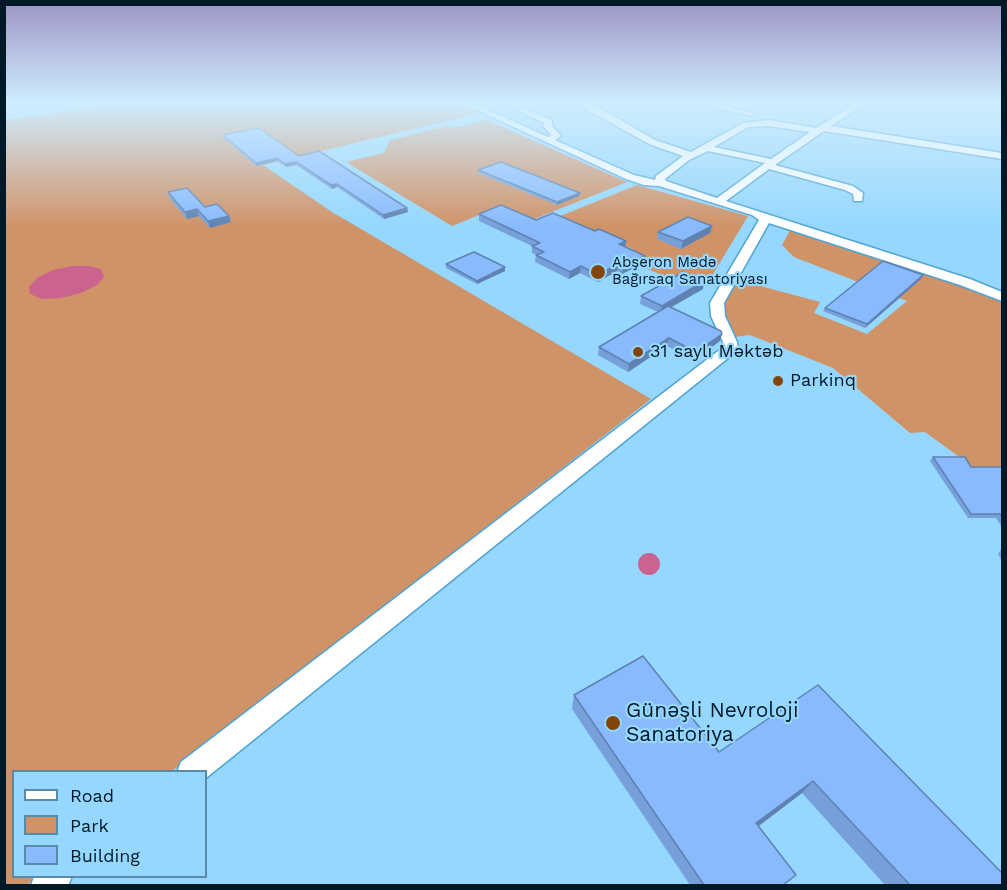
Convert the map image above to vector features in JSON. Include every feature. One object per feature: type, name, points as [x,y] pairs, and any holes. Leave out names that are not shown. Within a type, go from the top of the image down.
[{"type":"street","points":[[558,145],[644,182],[661,183],[676,190],[954,278],[1002,297]]},
{"type":"street","points":[[668,145],[770,164],[849,188],[858,193],[858,199]]},
{"type":"street","points":[[661,183],[660,178],[663,174],[711,145]]},
{"type":"street","points":[[718,202],[799,145]]},
{"type":"street","points":[[922,145],[1002,156]]},
{"type":"street","points":[[192,770],[728,351],[730,342],[718,316],[717,303],[724,286],[765,222],[762,216]]},
{"type":"green space","points":[[4,145],[348,145],[263,165],[332,212],[651,399],[173,770],[12,770],[12,878],[36,878],[25,886],[4,885]]},
{"type":"green space","points":[[388,145],[542,145],[627,182],[529,221],[499,207],[452,226],[346,162],[384,153]]},
{"type":"green space","points":[[637,185],[748,216],[707,284],[676,275],[671,279],[643,267],[650,262],[628,253],[633,249],[558,217]]},
{"type":"green space","points":[[792,227],[983,291],[1002,300],[1002,467],[973,467],[925,432],[910,433],[833,368],[750,335],[734,337],[722,310],[724,299],[738,280],[820,302],[814,313],[867,334],[907,301],[794,257],[782,245]]},
{"type":"shaded area","points":[[72,266],[101,269],[104,277],[97,285],[81,293],[61,298],[42,299],[30,294],[29,287],[37,278],[53,270]]},
{"type":"shaded area","points":[[649,553],[657,556],[660,564],[657,572],[649,575],[641,572],[638,564],[641,556]]},
{"type":"building","points":[[234,145],[283,145],[299,156],[319,151],[407,208],[383,215],[337,184],[331,185],[296,162],[285,164],[277,158],[256,163]]},
{"type":"building","points":[[501,162],[580,193],[557,202],[478,170]]},
{"type":"building","points":[[187,188],[205,207],[217,204],[229,216],[208,221],[197,209],[185,212],[168,192]]},
{"type":"building","points":[[501,205],[536,220],[553,213],[595,231],[599,229],[626,241],[619,244],[645,256],[623,267],[618,264],[598,275],[581,266],[570,272],[536,255],[544,252],[532,246],[540,243],[479,214]]},
{"type":"building","points":[[688,217],[712,226],[683,241],[658,232]]},
{"type":"building","points":[[474,252],[505,267],[477,281],[446,264]]},
{"type":"building","points":[[883,261],[923,275],[867,324],[825,308]]},
{"type":"building","points":[[683,272],[704,281],[662,306],[641,296]]},
{"type":"building","points":[[668,306],[721,331],[722,334],[696,352],[669,338],[629,364],[599,347]]},
{"type":"building","points":[[933,457],[965,457],[971,467],[1002,467],[1002,518],[1000,514],[971,514]]},
{"type":"building","points":[[643,656],[719,752],[818,685],[1002,873],[1002,885],[910,885],[813,781],[756,823],[796,875],[783,885],[704,885],[574,695]]},
{"type":"place","name":"Abşeron Mədə Bağırsaq Sanatoriyası","points":[[598,272]]},
{"type":"place","name":"31 saylı Məktəb","points":[[638,352]]},
{"type":"place","name":"Parkinq","points":[[778,381]]},
{"type":"place","name":"Günəşli Nevroloji Sanatoriya","points":[[613,723]]}]
